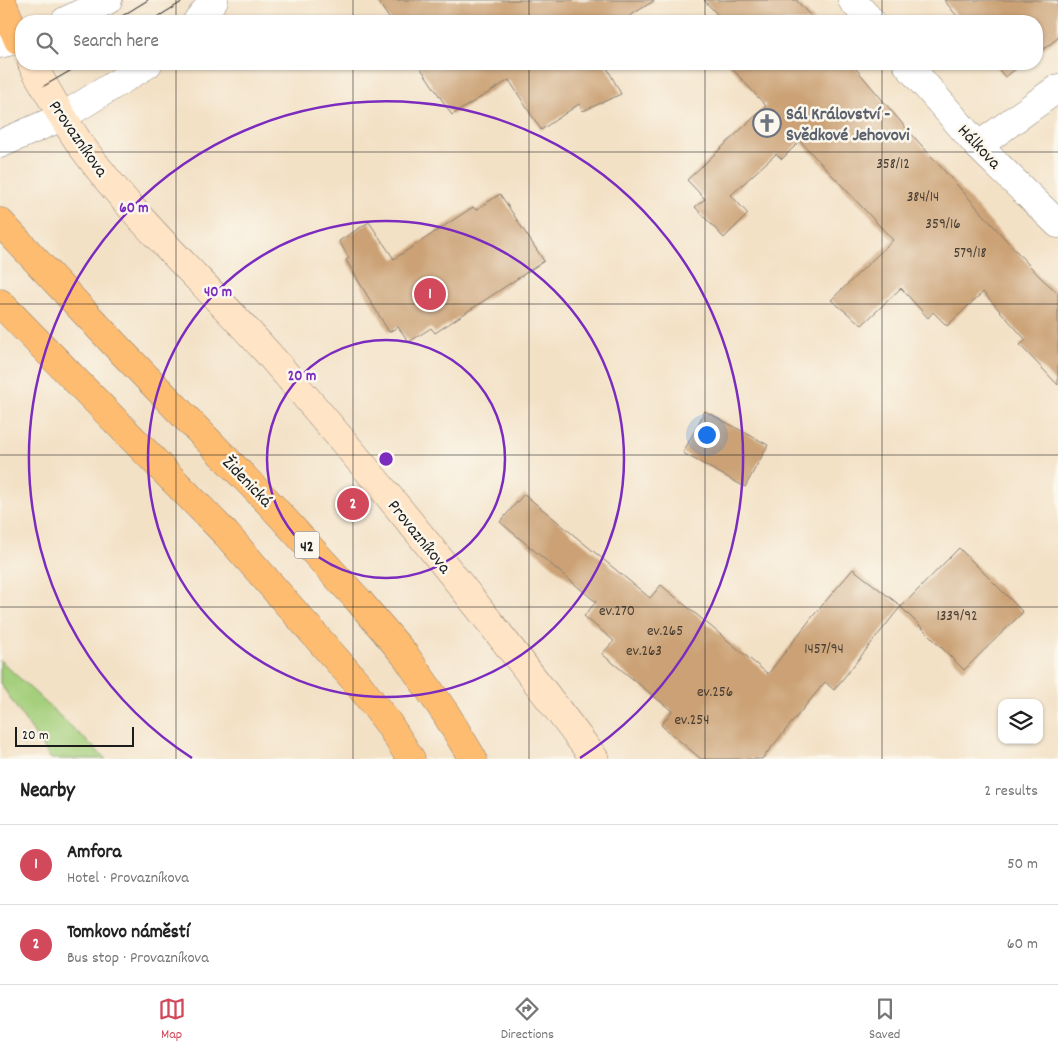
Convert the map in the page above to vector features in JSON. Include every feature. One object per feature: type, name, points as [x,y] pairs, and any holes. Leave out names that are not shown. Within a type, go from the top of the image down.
[{"type":"highway","points":[[1,0],[15,42]]},
{"type":"highway","name":"Židenická","points":[[0,222],[119,349],[270,504],[359,601],[405,656],[446,714],[473,759]]},
{"type":"highway","points":[[0,303],[226,534],[358,684],[388,723],[411,759]]},
{"type":"main road","name":"Provazníkova","points":[[35,70],[62,117],[86,152],[127,204],[272,358],[406,518],[525,666],[595,759]]},
{"type":"street","points":[[77,15],[108,0]]},
{"type":"street","points":[[202,15],[214,0]]},
{"type":"street","points":[[852,0],[866,15]]},
{"type":"street","points":[[0,144],[62,117],[138,70]]},
{"type":"street","name":"Hálkova","points":[[912,70],[978,146],[1058,224]]},
{"type":"street","points":[[978,146],[1058,88]]},
{"type":"green space","points":[[0,660],[106,759],[51,759],[0,683]]},
{"type":"building","points":[[377,0],[655,0],[631,15],[387,15]]},
{"type":"building","points":[[704,0],[796,0],[810,15],[718,15]]},
{"type":"building","points":[[944,0],[1058,0],[1058,38],[1043,49],[1043,15],[956,15]]},
{"type":"building","points":[[422,70],[608,70],[621,94],[583,111],[579,104],[541,130],[509,80],[452,115]]},
{"type":"building","points":[[733,70],[857,70],[1008,242],[1040,277],[1058,293],[1058,385],[1020,345],[1026,340],[983,292],[947,326],[933,312],[928,318],[901,288],[862,325],[831,300],[893,240],[800,141],[782,159],[776,154],[731,195],[748,214],[724,238],[695,207],[705,199],[687,180],[766,106]]},
{"type":"building","points":[[999,70],[1015,70],[1005,77]]},
{"type":"building","points":[[500,194],[544,261],[435,333],[431,328],[409,342],[398,327],[389,332],[346,260],[349,258],[339,241],[369,222],[394,259],[473,207],[476,210]]},
{"type":"building","points":[[705,411],[768,445],[745,487],[683,453]]},
{"type":"building","points":[[524,494],[650,598],[661,585],[768,674],[813,616],[853,569],[901,606],[834,690],[825,682],[762,759],[701,759],[661,725],[672,711],[602,654],[614,641],[584,616],[596,602],[500,522]]},
{"type":"building","points":[[959,548],[1023,612],[964,670],[901,607]]},
{"type":"tram line","points":[[124,15],[148,0]]},
{"type":"tram line","points":[[161,15],[185,0]]},
{"type":"tram line","points":[[44,86],[72,70]]},
{"type":"place","name":"Sál Království - Svědkové Jehovovi","points":[[767,123]]},
{"type":"place","name":"Amfora","points":[[430,294]]},
{"type":"place","name":"Tomkovo náměstí","points":[[353,504]]}]
